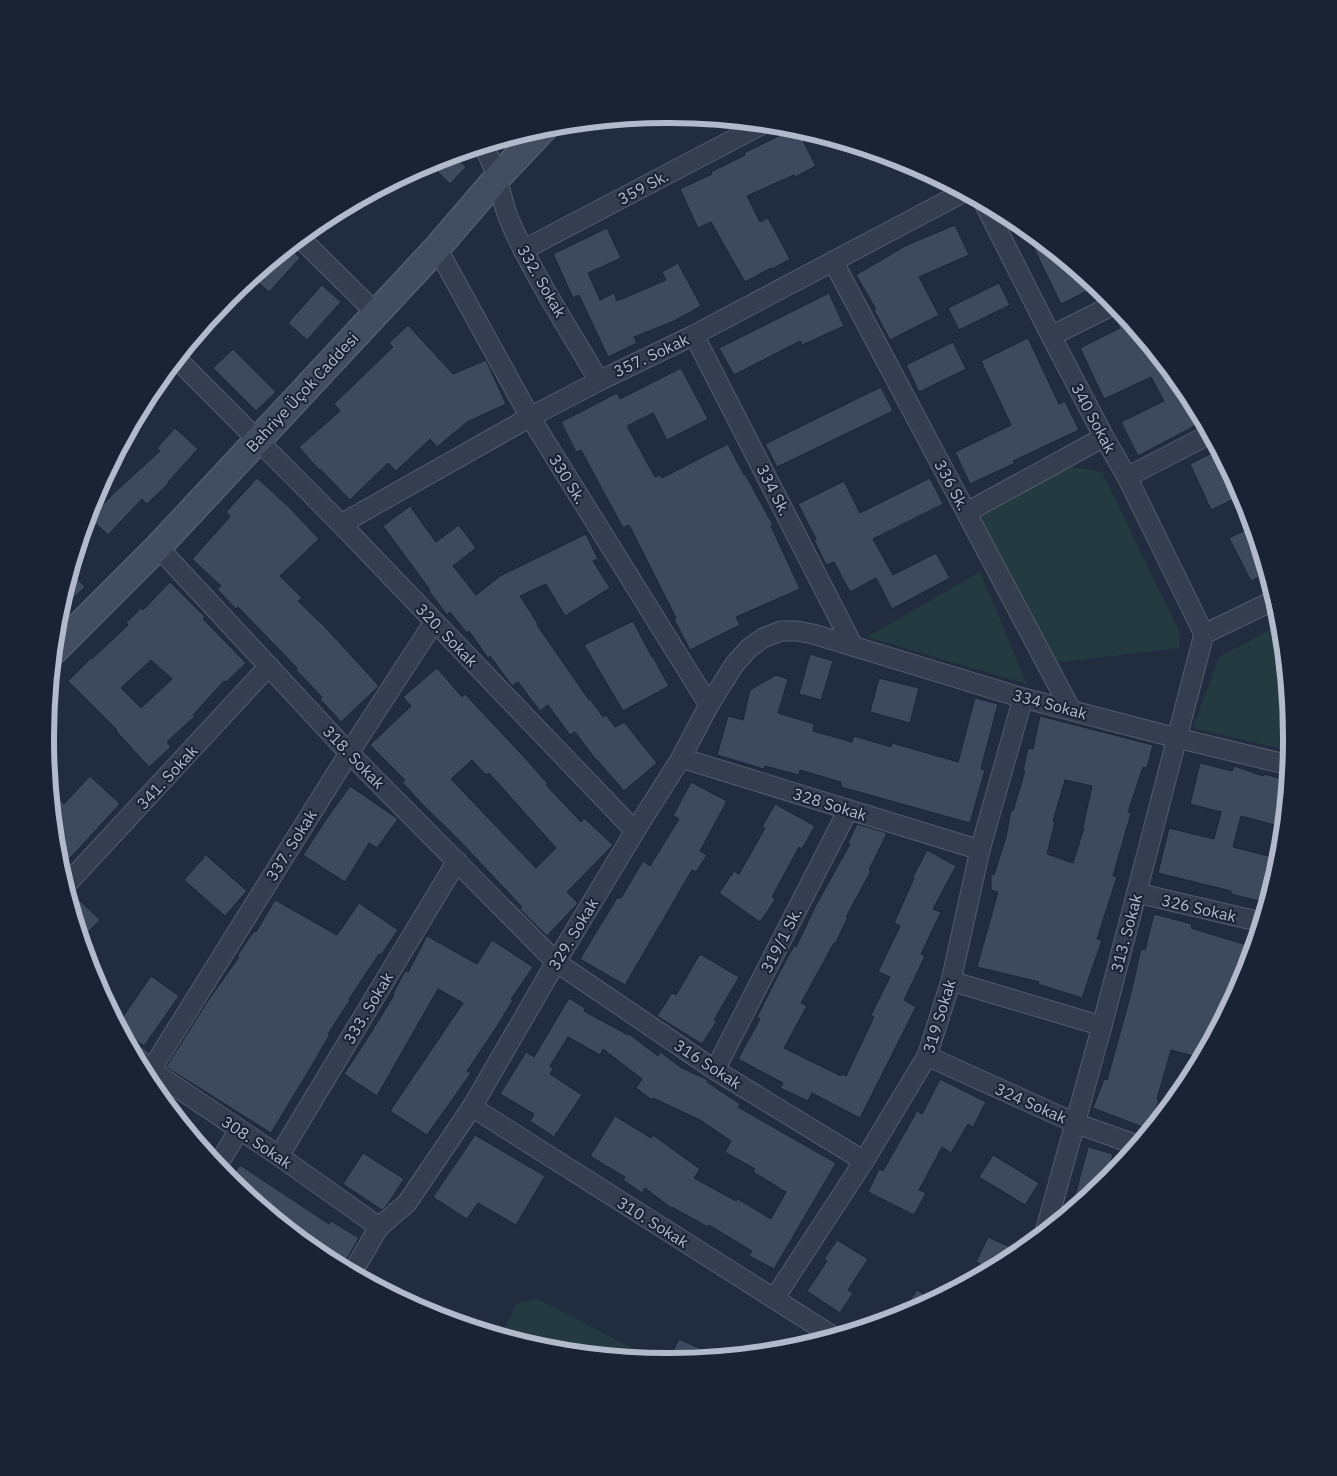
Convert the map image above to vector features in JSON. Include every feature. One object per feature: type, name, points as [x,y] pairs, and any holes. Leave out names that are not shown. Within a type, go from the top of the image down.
[{"type":"street","name":"359 Sk.","points":[[523,250],[752,130]]},
{"type":"street","name":"Bahriye Üçok Caddesi","points":[[62,639],[158,547],[437,248],[498,176],[533,139]]},
{"type":"street","name":"332. Sokak","points":[[486,151],[498,176],[504,206],[523,250],[598,380]]},
{"type":"street","name":"357. Sokak","points":[[342,524],[598,380],[694,335],[957,196]]},
{"type":"street","name":"340 Sokak","points":[[990,214],[1050,336],[1127,477],[1204,634]]},
{"type":"street","points":[[305,243],[376,313]]},
{"type":"street","name":"330 Sk.","points":[[437,248],[530,417],[709,705]]},
{"type":"street","name":"336 Sk.","points":[[833,261],[1071,710]]},
{"type":"street","points":[[1050,336],[1107,308]]},
{"type":"street","name":"334 Sk.","points":[[694,335],[853,646]]},
{"type":"street","name":"320. Sokak","points":[[181,364],[342,524],[635,831]]},
{"type":"street","points":[[966,512],[1104,437]]},
{"type":"street","points":[[1127,477],[1204,437]]},
{"type":"street","name":"318. Sokak","points":[[158,547],[349,753],[556,962]]},
{"type":"street","points":[[1204,634],[1268,604]]},
{"type":"street","name":"337. Sokak","points":[[151,1070],[349,753],[434,622]]},
{"type":"street","name":"329. Sokak","points":[[356,1267],[379,1227],[408,1203],[472,1107],[556,962],[681,758],[709,705],[734,665],[749,648],[763,638],[781,631],[798,631],[813,634]]},
{"type":"street","name":"334 Sokak","points":[[813,634],[1022,698],[1282,763]]},
{"type":"street","name":"313. Sokak","points":[[1051,1220],[1204,634]]},
{"type":"street","name":"341. Sokak","points":[[71,880],[268,667]]},
{"type":"street","name":"319 Sokak","points":[[774,1299],[864,1161],[927,1056],[951,981],[980,850],[1022,698]]},
{"type":"street","name":"328 Sokak","points":[[681,758],[980,850]]},
{"type":"street","name":"319/1 Sk.","points":[[715,1070],[848,810]]},
{"type":"street","name":"333. Sokak","points":[[279,1156],[457,861]]},
{"type":"street","name":"326 Sokak","points":[[1137,893],[1255,921]]},
{"type":"street","name":"316 Sokak","points":[[556,962],[715,1070],[864,1161]]},
{"type":"street","points":[[951,981],[1102,1026]]},
{"type":"street","name":"324 Sokak","points":[[927,1056],[1075,1123],[1131,1143]]},
{"type":"street","name":"308. Sokak","points":[[151,1070],[279,1156],[379,1227]]},
{"type":"street","name":"310. Sokak","points":[[472,1107],[827,1332]]},
{"type":"street","points":[[221,1159],[240,1130]]},
{"type":"green space","points":[[1067,466],[1102,472],[1180,633],[1179,648],[1054,663],[974,517]]},
{"type":"green space","points":[[980,572],[1027,684],[867,637]]},
{"type":"green space","points":[[1273,628],[1282,698],[1283,749],[1193,728],[1219,657]]},
{"type":"green space","points":[[537,1299],[640,1352],[549,1341],[504,1330],[517,1304]]},
{"type":"building","points":[[782,134],[788,135],[802,138],[816,166],[795,177],[794,175],[747,196],[760,222],[768,218],[790,259],[745,282],[711,222],[698,228],[680,189],[712,174],[711,172],[745,155],[744,153]]},
{"type":"building","points":[[459,160],[466,167],[450,184],[437,171],[441,167]]},
{"type":"building","points":[[955,225],[969,255],[919,277],[939,315],[890,340],[874,310],[876,309],[856,275],[907,245]]},
{"type":"building","points":[[607,228],[621,258],[588,273],[600,300],[614,293],[617,301],[666,280],[662,272],[678,263],[701,306],[674,321],[634,337],[637,343],[608,357],[579,295],[573,298],[553,254]]},
{"type":"building","points":[[1030,241],[1074,276],[1084,286],[1087,291],[1061,304]]},
{"type":"building","points":[[293,251],[300,258],[269,292],[257,281]]},
{"type":"building","points":[[999,283],[1010,305],[959,330],[948,308]]},
{"type":"building","points":[[322,285],[341,302],[307,340],[288,323]]},
{"type":"building","points":[[829,293],[844,326],[802,345],[800,341],[734,375],[719,348]]},
{"type":"building","points":[[1114,317],[1131,333],[1156,364],[1180,396],[1197,425],[1138,456],[1121,422],[1164,401],[1151,377],[1104,399],[1080,348],[1120,328]]},
{"type":"building","points":[[408,325],[453,374],[486,360],[506,404],[467,422],[437,447],[430,439],[396,471],[388,463],[350,500],[319,470],[299,447],[340,411],[334,404],[393,347],[389,343]]},
{"type":"building","points":[[1028,338],[1059,404],[1065,401],[1079,430],[1013,461],[1015,463],[970,484],[955,452],[1011,425],[981,361]]},
{"type":"building","points":[[953,342],[966,369],[919,392],[906,365]]},
{"type":"building","points":[[233,349],[276,392],[256,411],[213,368]]},
{"type":"building","points":[[681,368],[708,419],[667,440],[653,413],[627,426],[655,477],[660,475],[662,478],[728,444],[773,525],[771,526],[800,589],[736,617],[740,625],[690,650],[629,525],[623,528],[581,450],[576,452],[561,422],[617,393],[620,399]]},
{"type":"building","points":[[881,387],[893,411],[777,467],[765,444]]},
{"type":"building","points":[[175,428],[198,449],[169,483],[147,504],[142,499],[108,535],[94,521],[99,509],[160,451],[157,448]]},
{"type":"building","points":[[1213,453],[1234,499],[1211,510],[1190,464]]},
{"type":"building","points":[[257,478],[289,507],[319,539],[280,576],[302,598],[298,601],[325,627],[379,686],[341,722],[320,699],[322,697],[296,670],[297,668],[238,607],[236,609],[217,589],[221,586],[192,559],[230,517],[226,512]]},
{"type":"building","points":[[930,478],[943,504],[873,539],[893,575],[936,553],[950,578],[892,609],[876,578],[850,592],[834,562],[826,565],[814,540],[816,539],[798,504],[844,481],[860,513]]},
{"type":"building","points":[[410,506],[436,542],[459,525],[476,548],[453,566],[476,595],[500,576],[586,534],[598,559],[593,561],[610,588],[565,616],[546,584],[520,596],[537,625],[589,700],[603,717],[606,715],[615,727],[624,722],[657,763],[624,791],[596,760],[575,732],[570,735],[548,705],[540,711],[518,682],[512,686],[490,656],[488,658],[469,631],[467,633],[450,612],[447,615],[383,526]]},
{"type":"building","points":[[1247,530],[1261,576],[1251,581],[1229,538]]},
{"type":"building","points":[[76,576],[85,587],[70,601]]},
{"type":"building","points":[[170,582],[205,617],[203,619],[246,663],[226,682],[224,681],[193,715],[195,716],[167,742],[171,747],[149,767],[117,730],[68,681],[128,625],[126,623],[141,608],[143,610]],"holes":[[[151,660],[172,679],[141,708],[121,688]]]},
{"type":"building","points":[[633,621],[669,686],[623,711],[584,645]]},
{"type":"building","points":[[810,654],[833,661],[821,700],[799,694]]},
{"type":"building","points":[[437,668],[462,697],[465,694],[525,758],[548,784],[546,785],[581,822],[584,818],[613,845],[567,892],[578,903],[547,936],[520,909],[522,907],[456,837],[423,805],[402,782],[405,780],[370,745],[411,706],[403,697]],"holes":[[[472,760],[486,775],[489,773],[556,848],[536,868],[451,779]]]},
{"type":"building","points":[[776,675],[788,679],[778,713],[814,724],[813,731],[852,742],[854,736],[891,747],[892,743],[958,762],[975,698],[998,704],[981,769],[985,770],[970,823],[841,787],[841,782],[800,770],[799,775],[765,766],[764,769],[717,755],[728,716],[743,720],[750,690]]},
{"type":"building","points":[[879,678],[919,688],[910,723],[870,712]]},
{"type":"building","points":[[1040,716],[1153,745],[1147,768],[1143,767],[1128,812],[1131,813],[1113,876],[1117,877],[1097,939],[1102,940],[1082,998],[1038,984],[1039,982],[977,967],[998,892],[991,890],[991,874],[994,875],[1006,837],[1011,810],[1013,811],[1025,771],[1023,771],[1028,748],[1033,749]],"holes":[[[1065,780],[1092,786],[1084,828],[1073,863],[1047,854],[1055,822],[1053,821]]]},
{"type":"building","points":[[1200,763],[1232,771],[1234,766],[1263,776],[1264,774],[1282,779],[1279,805],[1274,825],[1241,816],[1233,847],[1271,857],[1261,901],[1231,894],[1231,891],[1158,873],[1169,828],[1214,839],[1221,812],[1190,804]]},
{"type":"building","points":[[90,776],[120,804],[67,862],[57,797],[64,804]]},
{"type":"building","points":[[691,782],[727,801],[700,851],[707,855],[696,872],[692,870],[625,985],[580,959],[617,898],[621,898],[643,861],[650,866],[679,819],[673,816]]},
{"type":"building","points":[[350,786],[398,819],[377,848],[369,843],[345,882],[303,855]]},
{"type":"building","points":[[775,804],[815,826],[802,849],[799,847],[772,897],[775,900],[760,922],[719,893],[734,871],[739,874],[765,828],[762,827]]},
{"type":"building","points":[[857,824],[887,833],[869,870],[871,871],[846,917],[848,917],[835,944],[801,1003],[807,1006],[784,1048],[841,1076],[842,1074],[846,1076],[874,1017],[871,1015],[890,977],[878,972],[900,926],[894,923],[913,877],[927,850],[956,866],[933,909],[941,912],[921,954],[925,956],[904,1000],[916,1007],[860,1118],[812,1093],[808,1101],[780,1088],[783,1083],[738,1059],[760,1019],[757,1017],[779,973],[794,946],[796,947],[816,905],[850,844],[848,843]]},
{"type":"building","points":[[206,855],[247,891],[225,916],[184,880]]},
{"type":"building","points":[[75,896],[100,920],[86,934]]},
{"type":"building","points":[[275,900],[337,935],[359,903],[398,930],[381,955],[379,954],[349,999],[271,1133],[166,1067],[207,1002],[239,957],[237,956],[254,931],[256,932]]},
{"type":"building","points":[[1154,914],[1192,924],[1191,928],[1247,945],[1220,1010],[1194,1056],[1171,1050],[1157,1099],[1159,1100],[1153,1116],[1144,1127],[1093,1108],[1104,1079],[1107,1080],[1141,949],[1145,950]]},
{"type":"building","points":[[427,936],[477,964],[492,940],[533,967],[467,1071],[471,1073],[427,1135],[390,1111],[463,1003],[438,989],[377,1096],[344,1074],[394,995],[405,971],[408,972]]},
{"type":"building","points":[[700,954],[739,977],[714,1020],[717,1021],[702,1044],[657,1016],[672,993],[676,995]]},
{"type":"building","points":[[151,976],[179,996],[144,1046],[132,1038],[122,1019]]},
{"type":"building","points":[[569,998],[585,1008],[584,1011],[629,1034],[658,1056],[660,1052],[682,1068],[708,1080],[707,1082],[740,1104],[738,1107],[836,1163],[774,1269],[749,1256],[752,1251],[709,1225],[708,1227],[671,1208],[645,1188],[642,1193],[623,1180],[625,1177],[590,1156],[615,1116],[651,1138],[653,1135],[700,1169],[694,1178],[736,1201],[738,1199],[771,1219],[786,1192],[753,1172],[755,1169],[725,1152],[731,1141],[700,1120],[653,1098],[652,1100],[636,1088],[642,1079],[603,1049],[600,1055],[568,1037],[550,1066],[553,1069],[550,1074],[582,1095],[554,1137],[530,1121],[534,1114],[500,1094],[526,1052],[534,1057]]},
{"type":"building","points":[[940,1079],[986,1102],[973,1127],[968,1124],[951,1153],[942,1147],[919,1190],[926,1193],[914,1215],[868,1192],[879,1169],[883,1171],[917,1111],[922,1114]]},
{"type":"building","points":[[475,1135],[545,1176],[516,1225],[478,1203],[467,1219],[433,1197]]},
{"type":"building","points":[[1088,1147],[1113,1154],[1110,1166],[1074,1200]]},
{"type":"building","points":[[363,1153],[404,1179],[382,1210],[343,1184]]},
{"type":"building","points":[[993,1155],[1039,1183],[1025,1205],[979,1177]]},
{"type":"building","points":[[240,1165],[329,1224],[331,1221],[359,1238],[346,1261],[294,1226],[234,1173]]},
{"type":"building","points":[[988,1237],[1012,1248],[983,1265],[976,1262]]},
{"type":"building","points":[[837,1240],[868,1259],[848,1290],[853,1293],[840,1313],[807,1291],[827,1261],[824,1259]]},
{"type":"building","points":[[917,1290],[926,1296],[908,1304]]},
{"type":"building","points":[[679,1339],[705,1351],[672,1353]]}]
